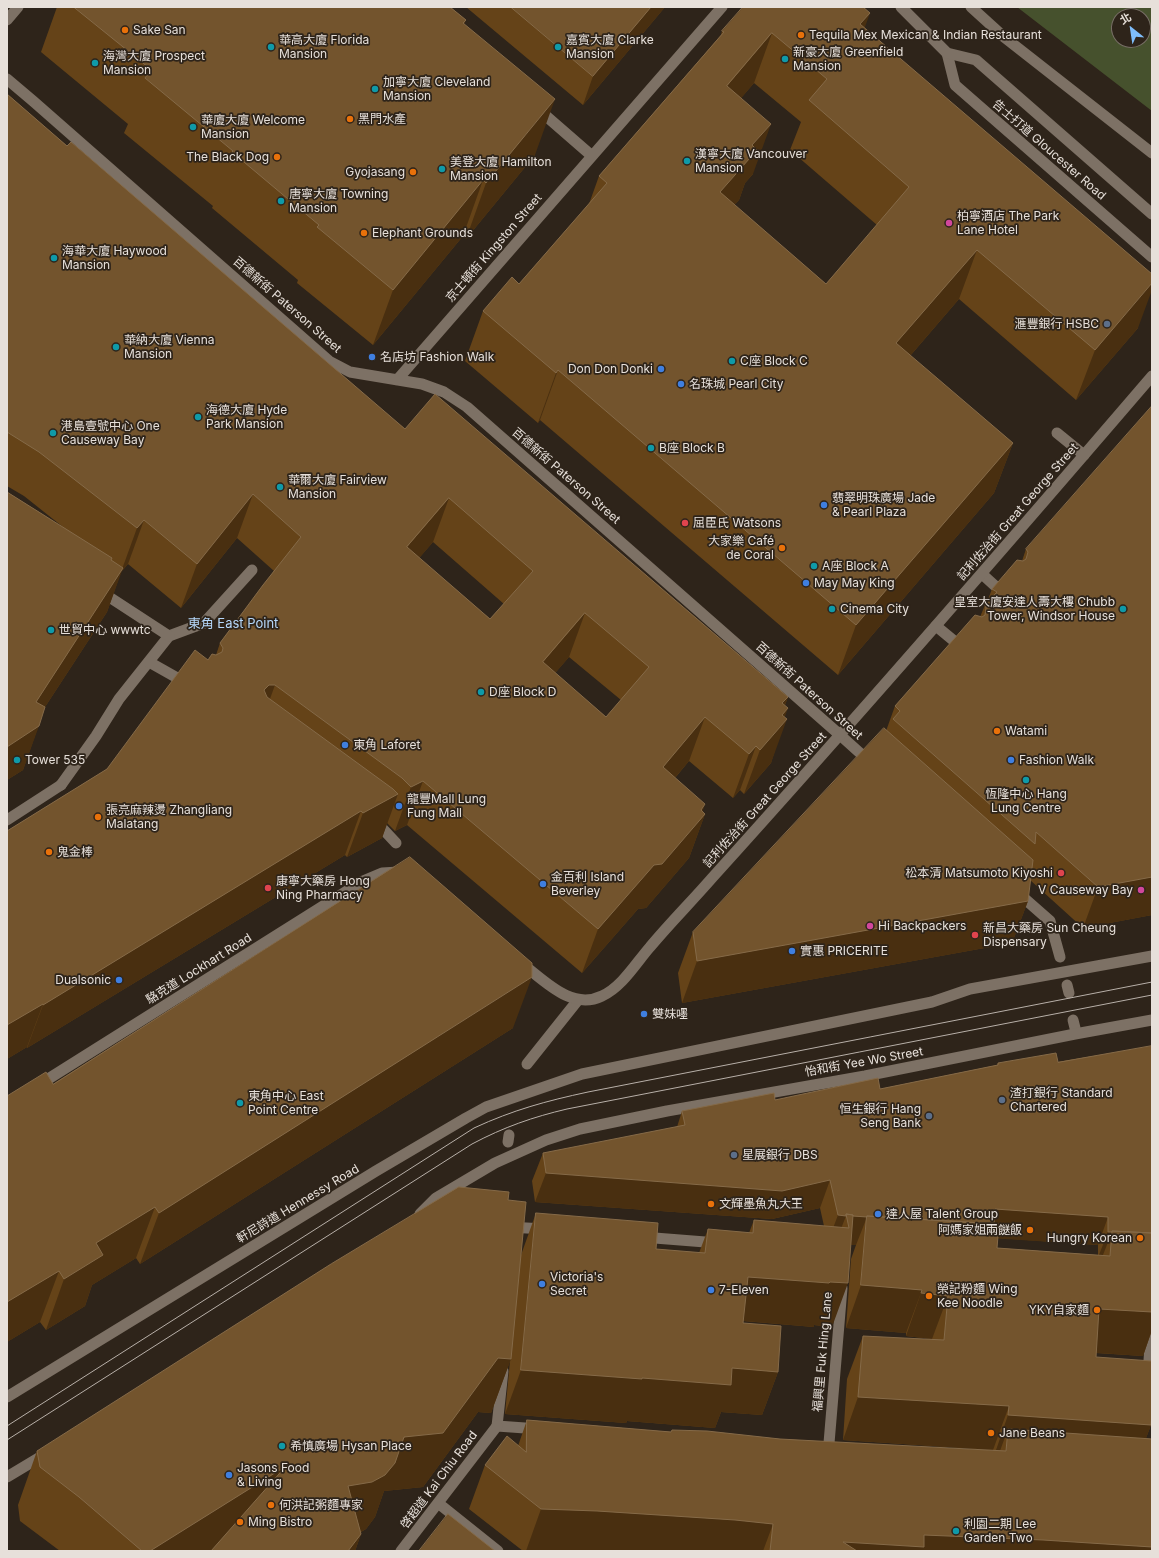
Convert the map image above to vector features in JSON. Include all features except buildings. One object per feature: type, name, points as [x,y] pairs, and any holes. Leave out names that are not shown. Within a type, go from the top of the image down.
[{"type":"street","points":[[7,20],[18,7]]},
{"type":"street","name":"京士頓街 Kingston Street","points":[[397,380],[722,7]]},
{"type":"street","points":[[901,7],[947,53]]},
{"type":"street","points":[[971,7],[1004,37],[1152,153]]},
{"type":"street","name":"告士打道 Gloucester Road","points":[[1152,214],[976,60],[947,53],[955,85],[1152,257]]},
{"type":"street","name":"百德新街 Paterson Street","points":[[7,79],[34,101],[329,361],[350,372],[422,384],[444,392],[467,407],[878,769]]},
{"type":"street","points":[[527,100],[592,156]]},
{"type":"street","name":"記利佐治街 Great George Street","points":[[578,1000],[590,1000],[603,996],[624,979],[651,946],[840,736],[982,574],[1152,376]]},
{"type":"street","points":[[1057,433],[1084,455]]},
{"type":"street","points":[[7,820],[61,785],[96,736],[119,699],[170,636],[204,623],[252,570]]},
{"type":"street","points":[[982,574],[1006,595]]},
{"type":"street","points":[[92,585],[170,636]]},
{"type":"street","points":[[936,626],[965,651]]},
{"type":"street","points":[[149,662],[194,688]]},
{"type":"street","points":[[364,814],[382,828],[396,844]]},
{"type":"street","name":"駱克道 Lockhart Road","points":[[26,1094],[64,1068],[363,881],[396,871],[412,875]]},
{"type":"street","points":[[1008,884],[1050,921],[1060,957]]},
{"type":"street","name":"軒尼詩道 Hennessy Road","points":[[7,1398],[475,1112],[576,1076],[618,1066],[654,1060],[932,1002],[970,989],[1152,956]]},
{"type":"street","points":[[515,957],[564,995],[578,1000],[527,1064]]},
{"type":"street","name":"怡和街 Yee Wo Street","points":[[409,1224],[436,1198],[495,1164],[546,1140],[580,1129],[667,1111],[865,1076],[1152,1020]]},
{"type":"street","points":[[498,1227],[555,1230]]},
{"type":"street","points":[[515,1241],[516,1227]]},
{"type":"street","points":[[632,1236],[726,1243]]},
{"type":"street","name":"福興里 Fuk Hing Lane","points":[[828,1455],[842,1280]]},
{"type":"street","points":[[1148,1388],[1152,1317]]},
{"type":"street","points":[[504,1358],[497,1426],[550,1430]]},
{"type":"street","name":"啓超道 Kai Chiu Road","points":[[401,1551],[497,1426]]},
{"type":"street","points":[[7,1477],[54,1448]]},
{"type":"street","points":[[438,1503],[498,1551]]},
{"type":"green space","points":[[1017,7],[1152,7],[1152,111]]},
{"type":"tram line","points":[[7,1426],[474,1128],[502,1116],[544,1103],[588,1092],[1152,982]]},
{"type":"tram line","points":[[7,1440],[472,1144],[530,1119],[567,1109],[1152,995]]},
{"type":"place","name":"Sake San","points":[[125,30]]},
{"type":"place","name":"Tequila Mex Mexican & Indian Restaurant","points":[[801,35]]},
{"type":"place","name":"華高大廈 Florida Mansion","points":[[271,47]]},
{"type":"place","name":"嘉賓大廈 Clarke Mansion","points":[[558,47]]},
{"type":"place","name":"新豪大廈 Greenfield Mansion","points":[[785,59]]},
{"type":"place","name":"海灣大廈 Prospect Mansion","points":[[95,63]]},
{"type":"place","name":"加寧大廈 Cleveland Mansion","points":[[375,89]]},
{"type":"place","name":"黑門水產","points":[[350,119]]},
{"type":"place","name":"華廈大廈 Welcome Mansion","points":[[193,127]]},
{"type":"place","name":"The Black Dog","points":[[277,157]]},
{"type":"place","name":"漢寧大廈 Vancouver Mansion","points":[[687,161]]},
{"type":"place","name":"美登大廈 Hamilton Mansion","points":[[442,169]]},
{"type":"place","name":"Gyojasang","points":[[413,172]]},
{"type":"place","name":"唐寧大廈 Towning Mansion","points":[[281,201]]},
{"type":"place","name":"柏寧酒店 The Park Lane Hotel","points":[[949,223]]},
{"type":"place","name":"Elephant Grounds","points":[[364,233]]},
{"type":"place","name":"海華大廈 Haywood Mansion","points":[[54,258]]},
{"type":"place","name":"滙豐銀行 HSBC","points":[[1107,324]]},
{"type":"place","name":"華納大廈 Vienna Mansion","points":[[116,347]]},
{"type":"place","name":"名店坊 Fashion Walk","points":[[372,357]]},
{"type":"place","name":"C座 Block C","points":[[732,361]]},
{"type":"place","name":"Don Don Donki","points":[[661,369]]},
{"type":"place","name":"名珠城 Pearl City","points":[[681,384]]},
{"type":"place","name":"海德大廈 Hyde Park Mansion","points":[[198,417]]},
{"type":"place","name":"港島壹號中心 One Causeway Bay","points":[[53,433]]},
{"type":"place","name":"B座 Block B","points":[[651,448]]},
{"type":"place","name":"華爾大廈 Fairview Mansion","points":[[280,487]]},
{"type":"place","name":"翡翠明珠廣場 Jade & Pearl Plaza","points":[[824,505]]},
{"type":"place","name":"屈臣氏 Watsons","points":[[685,523]]},
{"type":"place","name":"大家樂 Café de Coral","points":[[782,548]]},
{"type":"place","name":"A座 Block A","points":[[814,566]]},
{"type":"place","name":"May May King","points":[[806,583]]},
{"type":"place","name":"Cinema City","points":[[832,609]]},
{"type":"place","name":"皇室大廈安達人壽大樓 Chubb Tower, Windsor House","points":[[1123,609]]},
{"type":"place","name":"世貿中心 wwwtc","points":[[51,630]]},
{"type":"place","name":"D座 Block D","points":[[481,692]]},
{"type":"place","name":"Watami","points":[[997,731]]},
{"type":"place","name":"東角 Laforet","points":[[345,745]]},
{"type":"place","name":"Tower 535","points":[[17,760]]},
{"type":"place","name":"Fashion Walk","points":[[1011,760]]},
{"type":"place","name":"恆隆中心 Hang Lung Centre","points":[[1026,780]]},
{"type":"place","name":"龍豐Mall Lung Fung Mall","points":[[399,806]]},
{"type":"place","name":"張亮麻辣燙 Zhangliang Malatang","points":[[98,817]]},
{"type":"place","name":"鬼金棒","points":[[49,852]]},
{"type":"place","name":"松本清 Matsumoto Kiyoshi","points":[[1061,873]]},
{"type":"place","name":"金百利 Island Beverley","points":[[543,884]]},
{"type":"place","name":"康寧大藥房 Hong Ning Pharmacy","points":[[268,888]]},
{"type":"place","name":"V Causeway Bay","points":[[1141,890]]},
{"type":"place","name":"Hi Backpackers","points":[[870,926]]},
{"type":"place","name":"新昌大藥房 Sun Cheung Dispensary","points":[[975,935]]},
{"type":"place","name":"實惠 PRICERITE","points":[[792,951]]},
{"type":"place","name":"Dualsonic","points":[[119,980]]},
{"type":"place","name":"雙妹嚜","points":[[644,1014]]},
{"type":"place","name":"渣打銀行 Standard Chartered","points":[[1002,1100]]},
{"type":"place","name":"東角中心 East Point Centre","points":[[240,1103]]},
{"type":"place","name":"恒生銀行 Hang Seng Bank","points":[[929,1116]]},
{"type":"place","name":"星展銀行 DBS","points":[[734,1155]]},
{"type":"place","name":"文輝墨魚丸大王","points":[[711,1204]]},
{"type":"place","name":"達人屋 Talent Group","points":[[878,1214]]},
{"type":"place","name":"阿媽家姐兩餸飯","points":[[1030,1230]]},
{"type":"place","name":"Hungry Korean","points":[[1140,1238]]},
{"type":"place","name":"Victoria's Secret","points":[[542,1284]]},
{"type":"place","name":"7-Eleven","points":[[711,1290]]},
{"type":"place","name":"榮記粉麵 Wing Kee Noodle","points":[[929,1296]]},
{"type":"place","name":"YKY自家麵","points":[[1097,1310]]},
{"type":"place","name":"Jane Beans","points":[[991,1433]]},
{"type":"place","name":"希慎廣場 Hysan Place","points":[[282,1446]]},
{"type":"place","name":"Jasons Food & Living","points":[[229,1475]]},
{"type":"place","name":"何洪記粥麵專家","points":[[271,1505]]},
{"type":"place","name":"Ming Bistro","points":[[240,1522]]},
{"type":"place","name":"利園二期 Lee Garden Two","points":[[956,1531]]},
{"type":"district","name":"東角 East Point","points":[[233,624]]}]
